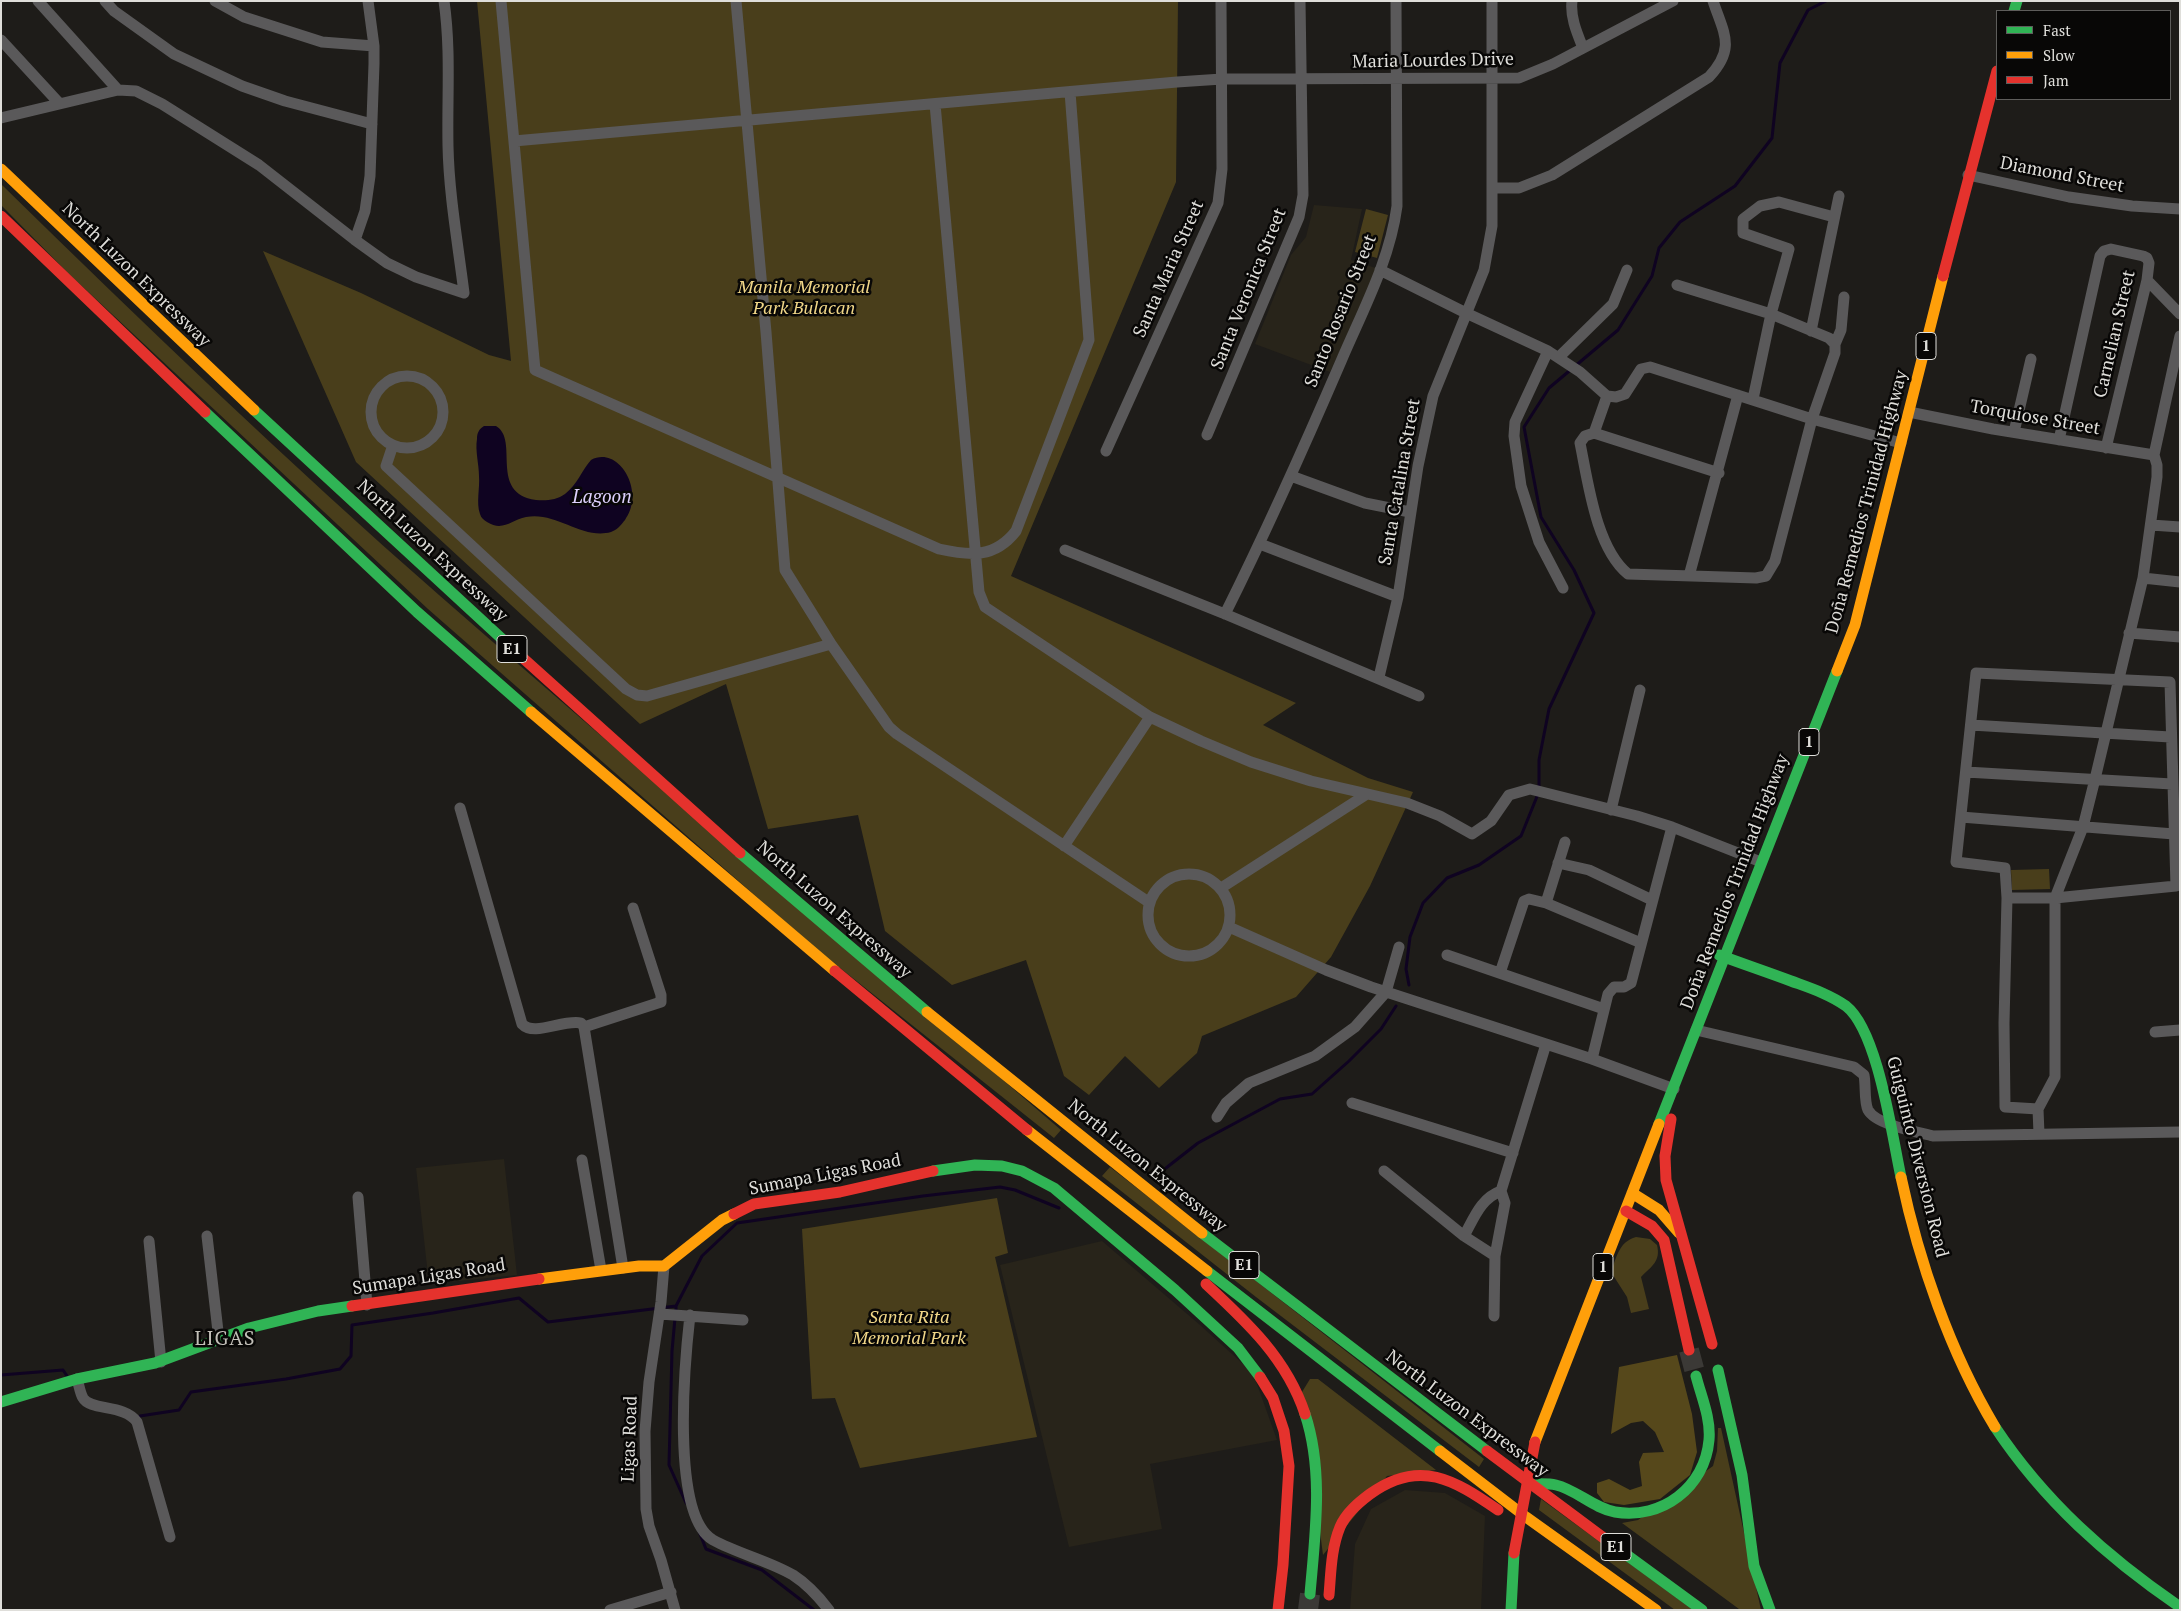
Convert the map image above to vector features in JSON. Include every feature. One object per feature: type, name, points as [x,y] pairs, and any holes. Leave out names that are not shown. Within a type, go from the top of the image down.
[{"type":"main road","name":"Doña Remedios Trinidad Highway","points":[[1511,1610],[1514,1553],[1536,1442],[1855,625],[1968,175],[1996,75]]},
{"type":"main road","name":"North Luzon Expressway","points":[[1,169],[149,312],[609,739],[893,984],[1304,1313],[1529,1484],[1702,1610]]},
{"type":"main road","name":"E1","points":[[1,216],[125,337],[418,612],[587,760],[880,1010],[1049,1148],[1185,1254],[1526,1517],[1656,1610]]},
{"type":"main road","name":"Guiguinto Diversion Road","points":[[1719,955],[1821,992],[1834,998],[1855,1015],[1862,1025],[1872,1048],[1911,1219],[1955,1350],[1969,1382],[2004,1443],[2046,1496],[2099,1547],[2180,1608]]},
{"type":"main road","points":[[1672,1093],[1671,1125],[1666,1148],[1665,1171],[1681,1236],[1712,1344]]},
{"type":"main road","name":"Sumapa Ligas Road","points":[[1,1402],[77,1379],[161,1362],[249,1328],[318,1311],[601,1270],[639,1266],[664,1266],[722,1220],[754,1204],[840,1192],[928,1172],[975,1165],[1002,1166],[1022,1171],[1054,1188],[1175,1290],[1238,1348],[1274,1398],[1284,1431],[1289,1466],[1283,1565],[1278,1610]]},
{"type":"main road","points":[[1632,1194],[1659,1210],[1681,1236]]},
{"type":"main road","points":[[1626,1211],[1652,1226],[1664,1240],[1689,1350]]},
{"type":"main road","points":[[1185,1254],[1198,1277],[1261,1336],[1292,1381],[1305,1410],[1315,1450],[1317,1484],[1310,1594]]},
{"type":"main road","points":[[1718,1370],[1742,1475],[1754,1566],[1770,1610]]},
{"type":"main road","points":[[1529,1484],[1557,1485],[1596,1506],[1622,1513],[1647,1513],[1670,1504],[1696,1481],[1708,1452],[1708,1425],[1696,1376]]},
{"type":"main road","points":[[1329,1595],[1332,1556],[1340,1527],[1351,1508],[1397,1477],[1422,1474],[1454,1482],[1505,1514],[1526,1517]]},
{"type":"street","points":[[38,1],[118,90]]},
{"type":"street","points":[[105,1],[114,11],[174,54],[242,86],[284,101],[372,124]]},
{"type":"street","points":[[215,1],[244,17],[322,42],[374,46]]},
{"type":"street","points":[[354,240],[365,211],[370,176],[374,46],[368,1]]},
{"type":"street","points":[[1,118],[118,90],[136,91],[162,104],[259,165],[354,240],[387,263],[416,277],[464,293],[451,198],[448,146],[449,47],[444,1]]},
{"type":"street","points":[[502,1],[535,370],[939,549],[957,553],[976,554],[991,551],[1006,543],[1016,531],[1089,340],[1070,92]]},
{"type":"street","points":[[736,1],[779,478],[785,570],[831,644],[884,719],[897,734],[1150,903]]},
{"type":"street","name":"Santa Maria Street","points":[[1106,451],[1218,203],[1222,169],[1221,1]]},
{"type":"street","name":"Santa Veronica Street","points":[[1207,435],[1299,217],[1302,195],[1300,1]]},
{"type":"street","name":"Santo Rosario Street","points":[[1225,614],[1291,476],[1380,270],[1394,226],[1397,206],[1396,1]]},
{"type":"street","name":"Santa Catalina Street","points":[[1378,677],[1398,597],[1410,512],[1433,396],[1484,270],[1492,226],[1492,1]]},
{"type":"street","points":[[1572,1],[1571,9],[1582,48]]},
{"type":"street","name":"Maria Lourdes Drive","points":[[514,141],[1177,82],[1222,80],[1492,80],[1519,78],[1553,64],[1672,1]]},
{"type":"street","points":[[1493,188],[1519,188],[1552,175],[1709,78],[1720,65],[1727,43],[1713,1]]},
{"type":"street","points":[[1,40],[59,103]]},
{"type":"street","points":[[935,104],[979,592],[985,607],[1150,717],[1252,762],[1311,781],[1415,806],[1440,816],[1472,834],[1490,821],[1509,795],[1530,789],[1672,828],[1761,862]]},
{"type":"street","name":"Diamond Street","points":[[1968,175],[2069,197],[2132,206],[2180,209]]},
{"type":"street","points":[[1811,331],[1839,196]]},
{"type":"street","points":[[1753,399],[1771,314],[1788,249],[1743,232],[1743,219],[1760,206],[1780,202],[1834,216]]},
{"type":"street","name":"Carnelian Street","points":[[2059,440],[2100,256],[2104,250],[2111,249],[2147,258],[2149,263],[2147,280],[2106,448]]},
{"type":"street","points":[[1380,270],[1548,351],[1580,372],[1607,396],[1616,397],[1625,394],[1641,369],[1650,367],[1812,419],[1901,443]]},
{"type":"street","points":[[1561,359],[1613,304],[1627,270]]},
{"type":"street","points":[[2147,280],[2180,314]]},
{"type":"street","points":[[1677,285],[1771,314],[1829,338],[1834,344]]},
{"type":"street","points":[[1719,473],[1594,433],[1585,436],[1580,443],[1595,517],[1617,566],[1628,574],[1756,578],[1766,576],[1775,561],[1812,419],[1835,353],[1834,344],[1841,330],[1844,297]]},
{"type":"street","points":[[2039,1134],[2038,1109],[2056,1077],[2055,898],[2083,827],[2143,578],[2157,477],[2157,465],[2154,455],[2180,336]]},
{"type":"street","points":[[1548,351],[1515,422],[1514,436],[1521,486],[1539,542],[1563,588]]},
{"type":"street","points":[[2014,432],[2031,359]]},
{"type":"street","points":[[406,376],[424,380],[433,387],[442,401],[443,417],[440,428],[430,440],[420,446],[403,448],[392,445],[382,438],[373,423],[372,405],[376,394],[384,385],[394,379],[406,376]]},
{"type":"street","points":[[1688,576],[1719,473],[1738,395]]},
{"type":"street","points":[[1594,433],[1607,396]]},
{"type":"street","name":"Torquiose Street","points":[[1909,412],[2059,440],[2154,455]]},
{"type":"street","points":[[392,445],[386,466],[626,689],[636,695],[647,696],[831,644]]},
{"type":"street","points":[[1291,476],[1365,503],[1410,512]]},
{"type":"street","points":[[2151,525],[2180,527]]},
{"type":"street","points":[[1260,544],[1398,597]]},
{"type":"street","points":[[1065,550],[1378,677],[1419,696]]},
{"type":"street","points":[[2143,578],[2180,582]]},
{"type":"street","points":[[2129,634],[2180,637]]},
{"type":"street","points":[[2007,898],[2055,898],[2176,886],[2170,736],[2170,682],[1976,673],[1956,862],[2005,868],[2007,898],[2004,1023],[2005,1107],[2038,1109]]},
{"type":"street","points":[[1611,810],[1640,690]]},
{"type":"street","points":[[1064,846],[1150,717]]},
{"type":"street","points":[[1971,725],[2170,736]]},
{"type":"street","points":[[1966,772],[2172,784]]},
{"type":"street","points":[[1221,888],[1367,794]]},
{"type":"street","points":[[460,808],[522,1024],[526,1029],[534,1030],[572,1021],[581,1023],[584,1027],[623,1268]]},
{"type":"street","points":[[1961,817],[2174,834]]},
{"type":"street","points":[[1592,1059],[1610,990],[1624,987],[1630,983],[1672,828]]},
{"type":"street","points":[[1546,903],[1565,842]]},
{"type":"street","points":[[1558,863],[1588,870],[1652,900]]},
{"type":"street","points":[[1187,874],[1200,875],[1211,880],[1221,888],[1228,900],[1231,914],[1229,927],[1223,940],[1213,949],[1201,955],[1187,957],[1173,953],[1161,946],[1153,935],[1149,924],[1150,903],[1155,892],[1164,883],[1175,877],[1187,874]]},
{"type":"street","points":[[1500,973],[1524,901],[1529,899],[1546,903],[1641,943]]},
{"type":"street","points":[[584,1027],[661,1002],[661,995],[633,908]]},
{"type":"street","points":[[1229,927],[1326,970],[1386,992],[1592,1059],[1672,1093]]},
{"type":"street","points":[[1217,1117],[1226,1103],[1248,1083],[1315,1056],[1356,1027],[1386,992],[1398,947]]},
{"type":"street","points":[[1447,955],[1604,1010]]},
{"type":"street","points":[[1696,1030],[1854,1067],[1864,1075],[1868,1109],[1875,1118],[1913,1132],[1934,1136],[2180,1132]]},
{"type":"street","points":[[2155,1032],[2180,1030]]},
{"type":"street","points":[[1494,1316],[1495,1256],[1505,1203],[1501,1192],[1546,1044]]},
{"type":"street","points":[[1352,1103],[1513,1153]]},
{"type":"street","points":[[582,1160],[601,1270]]},
{"type":"street","points":[[1384,1171],[1464,1236],[1495,1256]]},
{"type":"street","points":[[1464,1236],[1488,1197],[1501,1192]]},
{"type":"street","points":[[358,1197],[367,1304]]},
{"type":"street","points":[[207,1236],[219,1340]]},
{"type":"street","points":[[149,1242],[161,1362]]},
{"type":"street","name":"Ligas Road","points":[[664,1266],[663,1314],[650,1382],[645,1431],[646,1509],[649,1526],[671,1592],[675,1610]]},
{"type":"street","points":[[663,1314],[743,1320]]},
{"type":"street","points":[[686,1315],[686,1356],[682,1415],[689,1493],[702,1529],[710,1538],[736,1552],[793,1575],[811,1589],[829,1610]]},
{"type":"street","points":[[77,1379],[84,1400],[90,1404],[124,1411],[133,1415],[137,1422],[170,1537]]},
{"type":"street","points":[[610,1610],[671,1592]]},
{"type":"shaded area","points":[[1314,205],[1362,209],[1351,260],[1379,269],[1330,372],[1255,344],[1291,255],[1306,237]]},
{"type":"shaded area","points":[[504,1159],[517,1275],[429,1284],[416,1168]]},
{"type":"shaded area","points":[[1102,1241],[1253,1373],[1277,1440],[1150,1464],[1162,1529],[1069,1547],[1000,1265]]},
{"type":"shaded area","points":[[1677,1355],[1692,1414],[1697,1452],[1690,1475],[1660,1499],[1624,1505],[1604,1502],[1597,1493],[1597,1483],[1609,1479],[1630,1490],[1642,1486],[1639,1462],[1643,1453],[1664,1452],[1655,1432],[1643,1421],[1631,1423],[1611,1434],[1619,1367]]},
{"type":"shaded area","points":[[1405,1490],[1445,1493],[1485,1516],[1481,1610],[1350,1610],[1355,1544],[1371,1509]]},
{"type":"green space","name":"Manila Memorial Park Bulacan","points":[[477,1],[1178,1],[1176,182],[1011,576],[1296,703],[1263,725],[1368,778],[1413,792],[1370,886],[1331,957],[1296,997],[1202,1036],[1197,1053],[1159,1088],[1125,1056],[1089,1095],[1064,1076],[1026,960],[952,985],[885,931],[858,815],[768,829],[726,684],[640,724],[356,462],[263,251],[361,293],[489,355],[511,361]]},
{"type":"green space","points":[[1,184],[163,341],[327,495],[516,662],[1061,1130],[1054,1138],[815,948],[428,609],[68,273],[1,205]]},
{"type":"green space","points":[[1366,209],[1388,215],[1377,258],[1355,252]]},
{"type":"green space","points":[[2049,869],[2050,889],[2012,890],[2011,870]]},
{"type":"green space","points":[[1110,1167],[1484,1459],[1479,1467],[1256,1297],[1102,1176]]},
{"type":"green space","name":"Santa Rita Memorial Park","points":[[997,1198],[1008,1253],[995,1257],[1037,1437],[860,1468],[835,1398],[812,1399],[802,1229]]},
{"type":"green space","points":[[1636,1237],[1650,1239],[1657,1245],[1658,1255],[1655,1263],[1641,1277],[1649,1309],[1631,1313],[1627,1297],[1611,1272],[1622,1246],[1630,1239]]},
{"type":"green space","points":[[1310,1379],[1318,1379],[1436,1470],[1387,1476],[1323,1555],[1302,1392]]},
{"type":"green space","points":[[1718,1428],[1721,1428],[1761,1610],[1739,1609],[1622,1523],[1638,1520],[1713,1466],[1717,1451]]},
{"type":"green space","points":[[1541,1499],[1693,1610],[1675,1610],[1539,1510]]},
{"type":"water","name":"Lagoon","points":[[484,426],[496,426],[503,433],[506,442],[509,477],[513,487],[521,495],[536,500],[551,500],[562,496],[573,486],[591,460],[601,457],[611,459],[620,465],[631,485],[631,509],[625,520],[613,531],[600,533],[590,532],[537,516],[521,518],[502,526],[493,525],[484,520],[479,510],[479,471],[476,448],[478,433]]},
{"type":"waterway","points":[[1539,788],[1539,760],[1549,709],[1594,613],[1574,570],[1541,517],[1524,427],[1549,388],[1618,330],[1652,276],[1659,248],[1680,222],[1735,186],[1772,138],[1780,63],[1808,10],[1826,1]]},
{"type":"waterway","points":[[1409,985],[1406,969],[1410,937],[1423,903],[1447,878],[1479,865],[1521,836],[1538,794]]},
{"type":"waterway","points":[[1166,1168],[1198,1143],[1280,1099],[1312,1094],[1381,1029],[1396,1006]]},
{"type":"waterway","points":[[676,1312],[676,1306],[702,1256],[737,1223],[923,1196],[1000,1187],[1015,1190],[1059,1208]]},
{"type":"waterway","points":[[140,1416],[179,1410],[191,1392],[286,1379],[340,1369],[351,1356],[352,1325],[519,1298],[548,1322],[676,1306]]},
{"type":"waterway","points":[[675,1318],[672,1351],[669,1465],[686,1503]]},
{"type":"waterway","points":[[1,1375],[63,1370],[67,1376]]},
{"type":"waterway","points":[[698,1529],[706,1549],[762,1570],[814,1610]]},
{"type":"tunnel","points":[[1689,1350],[1696,1376]]},
{"type":"tunnel","points":[[1308,1610],[1310,1594]]},
{"type":"traffic: fast","points":[[2014,10],[2017,1]]},
{"type":"traffic: fast","points":[[254,410],[514,650]]},
{"type":"traffic: fast","points":[[205,412],[417,612],[531,712]]},
{"type":"traffic: fast","points":[[1659,1124],[1837,671]]},
{"type":"traffic: fast","points":[[740,853],[927,1012]]},
{"type":"traffic: fast","points":[[1719,955],[1826,995],[1846,1006],[1857,1019],[1867,1037],[1875,1060],[1888,1111],[1901,1177]]},
{"type":"traffic: fast","points":[[933,1171],[975,1165],[1002,1166],[1022,1171],[1054,1188],[1175,1290],[1238,1348],[1260,1377]]},
{"type":"traffic: fast","points":[[1202,1233],[1487,1451]]},
{"type":"traffic: fast","points":[[1207,1271],[1440,1451]]},
{"type":"traffic: fast","points":[[1,1402],[77,1379],[155,1363],[249,1328],[318,1311],[352,1306]]},
{"type":"traffic: fast","points":[[1718,1370],[1742,1475],[1754,1566],[1770,1610]]},
{"type":"traffic: fast","points":[[1529,1484],[1549,1484],[1564,1487],[1599,1507],[1615,1512],[1649,1511],[1678,1497],[1690,1486],[1699,1472],[1706,1457],[1709,1440],[1707,1415],[1696,1376]]},
{"type":"traffic: fast","points":[[1305,1414],[1311,1436],[1316,1480],[1316,1526],[1310,1594]]},
{"type":"traffic: fast","points":[[1995,1427],[2034,1479],[2078,1526],[2127,1568],[2180,1607]]},
{"type":"traffic: fast","points":[[1609,1542],[1702,1610]]},
{"type":"traffic: fast","points":[[1511,1610],[1514,1553]]},
{"type":"traffic: slow","points":[[1,169],[254,410]]},
{"type":"traffic: slow","points":[[1837,671],[1855,625],[1943,276]]},
{"type":"traffic: slow","points":[[531,712],[835,971]]},
{"type":"traffic: slow","points":[[927,1012],[1202,1233]]},
{"type":"traffic: slow","points":[[1535,1442],[1659,1124]]},
{"type":"traffic: slow","points":[[1027,1130],[1207,1271]]},
{"type":"traffic: slow","points":[[1901,1177],[1917,1241],[1938,1306],[1964,1368],[1995,1427]]},
{"type":"traffic: slow","points":[[1632,1193],[1659,1210],[1679,1233]]},
{"type":"traffic: slow","points":[[539,1279],[639,1266],[664,1266],[722,1220],[734,1214]]},
{"type":"traffic: slow","points":[[1440,1451],[1526,1517],[1656,1610]]},
{"type":"traffic: jam","points":[[1943,276],[1996,75]]},
{"type":"traffic: jam","points":[[1,216],[205,412]]},
{"type":"traffic: jam","points":[[514,650],[740,853]]},
{"type":"traffic: jam","points":[[835,971],[1027,1130]]},
{"type":"traffic: jam","points":[[1671,1119],[1665,1156],[1666,1180],[1712,1344]]},
{"type":"traffic: jam","points":[[734,1214],[754,1204],[840,1192],[933,1171]]},
{"type":"traffic: jam","points":[[1626,1211],[1652,1226],[1664,1240],[1689,1350]]},
{"type":"traffic: jam","points":[[352,1306],[539,1279]]},
{"type":"traffic: jam","points":[[1206,1284],[1251,1327],[1277,1359],[1288,1376],[1305,1414]]},
{"type":"traffic: jam","points":[[1260,1377],[1273,1398],[1284,1431],[1289,1466],[1283,1565],[1278,1610]]},
{"type":"traffic: jam","points":[[1514,1553],[1535,1442]]},
{"type":"traffic: jam","points":[[1487,1451],[1609,1542]]},
{"type":"traffic: jam","points":[[1329,1595],[1333,1552],[1340,1527],[1349,1513],[1361,1501],[1388,1483],[1405,1477],[1421,1475],[1436,1477],[1451,1482],[1498,1510]]},
{"type":"district","name":"LIGAS","points":[[225,1339]]}]
